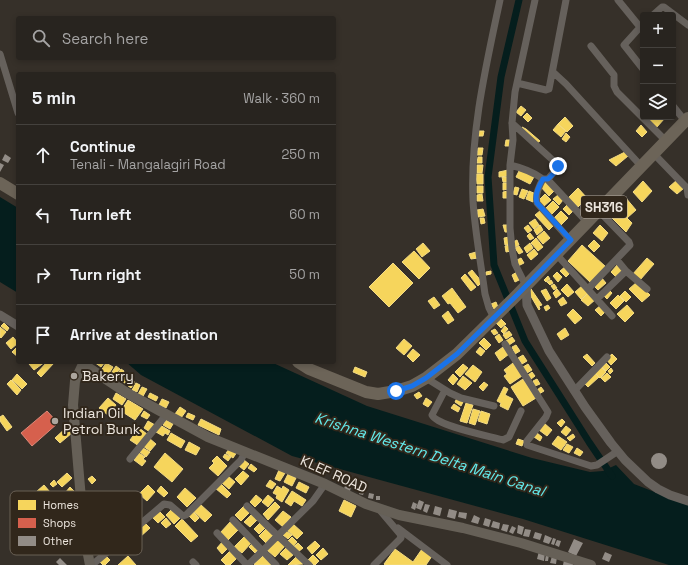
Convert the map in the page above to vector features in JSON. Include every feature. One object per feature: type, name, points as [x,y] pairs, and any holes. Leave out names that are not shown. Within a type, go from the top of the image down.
[{"type":"main road","name":"SH316","points":[[301,364],[309,369],[366,392],[378,394],[396,391],[412,386],[426,378],[457,354],[495,317],[557,255],[687,119]]},
{"type":"main road","points":[[0,183],[16,193]]},
{"type":"main road","points":[[80,491],[73,405],[75,381],[82,364]]},
{"type":"main road","name":"KLEF ROAD","points":[[84,364],[127,393],[208,437],[325,484],[366,504],[398,515],[464,528],[521,543],[591,565]]},
{"type":"main road","points":[[89,555],[91,565]]},
{"type":"street","points":[[495,317],[489,308],[485,294],[473,199],[476,124],[482,82],[500,0]]},
{"type":"street","points":[[535,0],[517,83],[512,123],[513,140],[510,165],[510,228],[512,250],[522,290],[542,337],[584,407],[615,453],[648,482],[670,495],[688,501]]},
{"type":"street","points":[[517,83],[548,90],[550,87],[566,0]]},
{"type":"street","points":[[618,0],[640,24]]},
{"type":"street","points":[[656,12],[664,7],[671,12]]},
{"type":"street","points":[[676,15],[686,22]]},
{"type":"street","points":[[640,26],[624,44],[640,65]]},
{"type":"street","points":[[591,46],[614,74],[614,86],[617,92],[666,142]]},
{"type":"street","points":[[0,54],[16,106]]},
{"type":"street","points":[[553,72],[566,84],[642,167]]},
{"type":"street","points":[[676,109],[687,119]]},
{"type":"street","points":[[512,123],[558,166],[558,169],[545,179],[539,187],[536,199],[537,203],[571,240]]},
{"type":"street","points":[[654,154],[684,184],[688,196]]},
{"type":"street","points":[[510,165],[521,168],[545,179],[588,223]]},
{"type":"street","points":[[588,289],[617,260],[630,243],[599,211]]},
{"type":"street","points":[[557,255],[612,316]]},
{"type":"street","points":[[617,260],[626,271],[647,288]]},
{"type":"street","points":[[597,299],[626,271]]},
{"type":"street","points":[[1,318],[16,325]]},
{"type":"street","points":[[505,344],[548,412],[546,417],[527,441],[527,445],[591,466],[597,465],[615,453]]},
{"type":"street","points":[[574,391],[607,357]]},
{"type":"street","points":[[426,378],[461,398],[494,406]]},
{"type":"street","points":[[445,390],[432,415],[435,420],[445,424],[503,440],[509,437],[521,411]]},
{"type":"street","points":[[130,459],[166,415]]},
{"type":"street","points":[[142,522],[164,504],[170,505],[180,515],[186,515],[241,460],[245,452]]},
{"type":"street","points":[[217,533],[247,565],[313,501],[325,484]]},
{"type":"street","points":[[247,506],[309,565]]},
{"type":"street","points":[[374,565],[401,538],[400,534],[378,508]]},
{"type":"street","points":[[233,520],[276,565]]},
{"type":"street","points":[[388,521],[447,565]]},
{"type":"street","points":[[91,565],[103,555]]},
{"type":"water","points":[[0,197],[16,207],[16,292],[0,282]]},
{"type":"water","name":"Krishna Western Delta Main Canal","points":[[128,364],[275,364],[367,406],[532,458],[590,472],[603,471],[616,465],[634,484],[688,505],[688,565],[669,565],[523,519],[292,456],[141,375]]},
{"type":"building: Homes","points":[[521,106],[526,110],[521,116],[516,112]]},
{"type":"building: Homes","points":[[527,113],[532,118],[528,122],[523,117]]},
{"type":"building: Homes","points":[[565,117],[573,126],[567,132],[558,124]]},
{"type":"building: Homes","points":[[648,120],[663,120],[656,128]]},
{"type":"building: Homes","points":[[558,124],[566,131],[561,137],[553,130]]},
{"type":"building: Homes","points":[[641,125],[647,132],[642,137],[636,131]]},
{"type":"building: Homes","points":[[522,127],[540,141],[537,143],[525,132]]},
{"type":"building: Homes","points":[[479,131],[484,131],[483,136],[478,136]]},
{"type":"building: Homes","points":[[566,133],[570,137],[566,142],[562,139]]},
{"type":"building: Homes","points":[[506,140],[512,140],[511,146],[505,146]]},
{"type":"building: Homes","points":[[478,148],[483,148],[482,155],[477,155]]},
{"type":"building: Homes","points":[[625,152],[628,156],[616,166],[609,160]]},
{"type":"building: Homes","points":[[478,157],[482,157],[482,163],[477,163]]},
{"type":"building: Homes","points":[[477,165],[483,165],[482,173],[477,173]]},
{"type":"building: Homes","points":[[520,169],[535,175],[530,184],[516,177]]},
{"type":"building: Homes","points":[[508,170],[508,176],[499,177],[499,172]]},
{"type":"building: Homes","points":[[476,174],[483,174],[483,184],[477,184]]},
{"type":"building: Homes","points":[[502,177],[507,177],[508,182],[503,182]]},
{"type":"building: Homes","points":[[677,180],[684,188],[677,194],[669,187]]},
{"type":"building: Homes","points":[[545,181],[554,191],[549,196],[540,186]]},
{"type":"building: Homes","points":[[643,181],[652,191],[642,202],[633,192]]},
{"type":"building: Homes","points":[[503,183],[508,183],[509,189],[503,190]]},
{"type":"building: Homes","points":[[477,186],[483,186],[483,193],[477,193]]},
{"type":"building: Homes","points":[[515,187],[519,188],[517,195],[513,194]]},
{"type":"building: Homes","points":[[578,188],[587,198],[578,207],[568,198]]},
{"type":"building: Homes","points":[[522,189],[528,191],[524,199],[519,197]]},
{"type":"building: Homes","points":[[508,191],[508,198],[503,198],[503,192]]},
{"type":"building: Homes","points":[[529,191],[536,194],[533,202],[526,199]]},
{"type":"building: Homes","points":[[482,194],[483,201],[477,201],[477,195]]},
{"type":"building: Homes","points":[[545,194],[551,200],[543,207],[537,202]]},
{"type":"building: Homes","points":[[558,195],[563,200],[559,205],[553,199]]},
{"type":"building: Homes","points":[[625,197],[636,210],[627,218],[617,204]]},
{"type":"building: Homes","points":[[553,201],[559,207],[551,215],[545,209]]},
{"type":"building: Homes","points":[[568,204],[574,210],[569,215],[563,209]]},
{"type":"building: Homes","points":[[616,207],[632,223],[626,232],[610,216]]},
{"type":"building: Homes","points":[[483,209],[485,216],[478,217],[477,210]]},
{"type":"building: Homes","points":[[541,210],[555,224],[549,230],[535,215]]},
{"type":"building: Homes","points":[[561,211],[568,218],[560,226],[553,219]]},
{"type":"building: Homes","points":[[480,218],[484,218],[485,223],[481,224]]},
{"type":"building: Homes","points":[[535,219],[539,225],[534,229],[529,223]]},
{"type":"building: Homes","points":[[503,225],[508,225],[509,232],[505,232]]},
{"type":"building: Homes","points":[[528,225],[532,230],[528,233],[524,228]]},
{"type":"building: Homes","points":[[540,225],[543,230],[537,235],[534,230]]},
{"type":"building: Homes","points":[[600,225],[608,233],[602,241],[593,233]]},
{"type":"building: Homes","points":[[544,231],[550,238],[543,244],[537,237]]},
{"type":"building: Homes","points":[[530,233],[534,238],[530,240],[527,236]]},
{"type":"building: Homes","points":[[509,237],[510,244],[505,245],[504,238]]},
{"type":"building: Homes","points":[[536,238],[543,247],[538,251],[531,243]]},
{"type":"building: Homes","points":[[517,240],[519,245],[515,247],[513,242]]},
{"type":"building: Homes","points":[[594,240],[600,246],[594,252],[588,246]]},
{"type":"building: Homes","points":[[423,243],[430,251],[422,257],[416,249]]},
{"type":"building: Homes","points":[[530,243],[533,248],[527,253],[524,248]]},
{"type":"building: Homes","points":[[510,245],[511,251],[506,252],[505,246]]},
{"type":"building: Homes","points":[[582,245],[606,267],[591,283],[568,261]]},
{"type":"building: Homes","points":[[519,246],[523,252],[519,254],[515,248]]},
{"type":"building: Homes","points":[[534,249],[538,254],[531,260],[527,255]]},
{"type":"building: Homes","points":[[414,251],[430,268],[419,279],[402,262]]},
{"type":"building: Homes","points":[[476,252],[478,258],[471,259],[469,254]]},
{"type":"building: Homes","points":[[521,258],[524,263],[518,266],[515,261]]},
{"type":"building: Homes","points":[[647,258],[654,264],[640,280],[632,275]]},
{"type":"building: Homes","points":[[393,263],[413,283],[389,307],[369,287]]},
{"type":"building: Homes","points":[[618,264],[624,271],[617,278],[611,272]]},
{"type":"building: Homes","points":[[566,266],[571,272],[566,277],[560,271]]},
{"type":"building: Homes","points":[[472,270],[482,282],[478,286],[468,273]]},
{"type":"building: Homes","points":[[491,271],[491,274],[486,275],[486,272]]},
{"type":"building: Homes","points":[[517,272],[521,279],[515,282],[512,275]]},
{"type":"building: Homes","points":[[557,272],[562,277],[558,282],[553,276]]},
{"type":"building: Homes","points":[[465,274],[476,287],[471,291],[461,278]]},
{"type":"building: Homes","points":[[548,276],[550,279],[546,282],[544,280]]},
{"type":"building: Homes","points":[[601,277],[606,283],[598,290],[593,285]]},
{"type":"building: Homes","points":[[551,280],[553,283],[550,285],[547,282]]},
{"type":"building: Homes","points":[[637,282],[650,295],[642,302],[629,289]]},
{"type":"building: Homes","points":[[554,284],[557,288],[554,290],[551,286]]},
{"type":"building: Homes","points":[[567,284],[574,292],[568,297],[561,290]]},
{"type":"building: Homes","points":[[583,285],[589,292],[581,299],[575,292]]},
{"type":"building: Homes","points":[[452,288],[466,307],[458,313],[442,296]]},
{"type":"building: Homes","points":[[531,289],[542,305],[539,306],[539,310],[529,293]]},
{"type":"building: Homes","points":[[546,289],[551,298],[547,301],[541,291]]},
{"type":"building: Homes","points":[[557,289],[561,294],[556,298],[553,293]]},
{"type":"building: Homes","points":[[608,289],[612,293],[607,299],[603,295]]},
{"type":"building: Homes","points":[[625,291],[631,297],[626,302],[620,296]]},
{"type":"building: Homes","points":[[589,292],[596,299],[588,306],[581,300]]},
{"type":"building: Homes","points":[[618,295],[624,301],[616,309],[610,303]]},
{"type":"building: Homes","points":[[434,297],[440,305],[434,309],[428,301]]},
{"type":"building: Homes","points":[[563,297],[567,303],[561,306],[558,301]]},
{"type":"building: Homes","points":[[496,302],[498,307],[494,309],[491,304]]},
{"type":"building: Homes","points":[[548,305],[550,308],[546,311],[544,307]]},
{"type":"building: Homes","points":[[601,305],[607,310],[601,316],[595,310]]},
{"type":"building: Homes","points":[[627,305],[634,313],[625,322],[617,314]]},
{"type":"building: Homes","points":[[573,309],[582,318],[575,324],[567,315]]},
{"type":"building: Homes","points":[[448,311],[454,320],[448,324],[442,316]]},
{"type":"building: Homes","points":[[501,319],[506,324],[501,328],[496,323]]},
{"type":"building: Homes","points":[[4,323],[9,328],[7,331],[1,326]]},
{"type":"building: Homes","points":[[505,326],[508,329],[504,334],[501,331]]},
{"type":"building: Homes","points":[[0,327],[6,332],[1,338],[0,337]]},
{"type":"building: Homes","points":[[565,328],[569,335],[561,340],[557,334]]},
{"type":"building: Homes","points":[[495,329],[498,333],[494,335],[491,331]]},
{"type":"building: Homes","points":[[509,331],[512,335],[506,339],[503,335]]},
{"type":"building: Homes","points":[[499,334],[503,340],[499,343],[495,337]]},
{"type":"building: Homes","points":[[13,337],[16,341],[16,345],[11,349],[6,343]]},
{"type":"building: Homes","points":[[512,337],[515,341],[509,345],[506,341]]},
{"type":"building: Homes","points":[[484,338],[491,345],[486,350],[479,343]]},
{"type":"building: Homes","points":[[404,339],[412,346],[404,355],[396,348]]},
{"type":"building: Homes","points":[[516,345],[520,351],[515,354],[512,347]]},
{"type":"building: Homes","points":[[480,347],[485,351],[481,356],[476,352]]},
{"type":"building: Homes","points":[[503,347],[509,354],[500,361],[495,353]]},
{"type":"building: Homes","points":[[16,348],[16,355],[12,352]]},
{"type":"building: Homes","points":[[413,349],[420,355],[413,362],[407,356]]},
{"type":"building: Homes","points":[[587,354],[595,363],[592,366],[583,357]]},
{"type":"building: Homes","points":[[612,354],[617,359],[611,365],[606,359]]},
{"type":"building: Homes","points":[[523,355],[527,361],[522,364],[518,358]]},
{"type":"building: Homes","points":[[513,363],[522,376],[510,384],[504,376],[507,374],[504,370]]},
{"type":"building: Homes","points":[[606,363],[610,367],[606,371],[602,367]]},
{"type":"building: Homes","points":[[29,364],[42,364],[34,370]]},
{"type":"building: Homes","points":[[45,364],[53,364],[41,377],[37,373]]},
{"type":"building: Homes","points":[[105,364],[113,367],[108,375],[101,371]]},
{"type":"building: Homes","points":[[463,364],[468,368],[460,377],[455,372]]},
{"type":"building: Homes","points":[[528,364],[532,370],[527,373],[523,367]]},
{"type":"building: Homes","points":[[473,365],[482,372],[475,382],[465,374]]},
{"type":"building: Homes","points":[[116,366],[120,369],[113,377],[110,375]]},
{"type":"building: Homes","points":[[355,367],[367,372],[365,377],[353,372]]},
{"type":"building: Homes","points":[[601,367],[606,372],[600,378],[595,373]]},
{"type":"building: Homes","points":[[611,368],[613,371],[610,374],[608,371]]},
{"type":"building: Homes","points":[[121,369],[124,371],[120,378],[116,376]]},
{"type":"building: Homes","points":[[532,372],[535,376],[531,379],[528,375]]},
{"type":"building: Homes","points":[[594,373],[599,377],[588,387],[584,383]]},
{"type":"building: Homes","points":[[607,373],[611,377],[605,382],[601,378]]},
{"type":"building: Homes","points":[[17,374],[27,384],[22,389],[12,380]]},
{"type":"building: Homes","points":[[453,374],[458,379],[453,385],[448,380]]},
{"type":"building: Homes","points":[[124,375],[128,377],[125,383],[121,381]]},
{"type":"building: Homes","points":[[463,376],[472,383],[465,390],[457,384]]},
{"type":"building: Homes","points":[[131,379],[135,382],[131,388],[127,385]]},
{"type":"building: Homes","points":[[523,379],[536,398],[523,406],[511,387]]},
{"type":"building: Homes","points":[[537,379],[540,384],[535,386],[533,381]]},
{"type":"building: Homes","points":[[11,380],[21,390],[17,395],[7,384]]},
{"type":"building: Homes","points":[[484,382],[488,385],[483,391],[479,387]]},
{"type":"building: Homes","points":[[136,383],[140,385],[137,392],[132,390]]},
{"type":"building: Homes","points":[[142,387],[147,389],[142,398],[137,396]]},
{"type":"building: Homes","points":[[504,387],[508,389],[505,395],[513,399],[508,410],[500,406],[501,403],[497,401]]},
{"type":"building: Homes","points":[[541,387],[544,391],[539,394],[537,390]]},
{"type":"building: Homes","points":[[419,392],[422,396],[417,399],[414,395]]},
{"type":"building: Homes","points":[[116,393],[126,399],[122,405],[113,399]]},
{"type":"building: Homes","points":[[150,393],[158,397],[156,401],[148,397]]},
{"type":"building: Homes","points":[[108,398],[116,405],[108,415],[99,408]]},
{"type":"building: Homes","points":[[426,398],[432,402],[428,407],[423,404]]},
{"type":"building: Homes","points":[[457,398],[463,402],[461,406],[455,402]]},
{"type":"building: Homes","points":[[162,399],[169,402],[166,408],[159,405]]},
{"type":"building: Homes","points":[[128,400],[143,409],[135,420],[121,411]]},
{"type":"building: Homes","points":[[466,403],[473,405],[467,423],[460,421]]},
{"type":"building: Homes","points":[[454,404],[460,408],[458,412],[451,408]]},
{"type":"building: Homes","points":[[180,407],[186,411],[181,418],[175,414]]},
{"type":"building: Homes","points":[[473,409],[480,411],[475,425],[469,423]]},
{"type":"building: Homes","points":[[144,411],[150,415],[147,419],[141,416]]},
{"type":"building: Homes","points":[[481,411],[490,414],[487,424],[478,421]]},
{"type":"building: Homes","points":[[188,413],[195,416],[193,420],[186,417]]},
{"type":"building: Homes","points":[[3,415],[12,427],[7,431],[0,421],[0,417]]},
{"type":"building: Homes","points":[[201,419],[221,429],[219,435],[198,425]]},
{"type":"building: Homes","points":[[562,419],[565,422],[561,427],[557,423]]},
{"type":"building: Homes","points":[[166,420],[173,424],[170,429],[163,425]]},
{"type":"building: Homes","points":[[148,421],[155,425],[150,432],[144,428]]},
{"type":"building: Homes","points":[[544,423],[552,430],[547,436],[539,430]]},
{"type":"building: Homes","points":[[160,425],[170,431],[168,435],[165,433],[163,436],[156,432]]},
{"type":"building: Homes","points":[[566,426],[571,430],[566,436],[561,432]]},
{"type":"building: Homes","points":[[67,427],[72,433],[60,443],[55,438]]},
{"type":"building: Homes","points":[[139,428],[147,434],[139,446],[130,440]]},
{"type":"building: Homes","points":[[171,433],[185,441],[181,448],[167,440]]},
{"type":"building: Homes","points":[[537,433],[542,437],[540,441],[534,437]]},
{"type":"building: Homes","points":[[573,434],[575,437],[570,441],[567,438]]},
{"type":"building: Homes","points":[[558,436],[567,442],[561,450],[552,444]]},
{"type":"building: Homes","points":[[149,438],[156,444],[150,451],[143,446]]},
{"type":"building: Homes","points":[[518,439],[524,441],[522,446],[516,444]]},
{"type":"building: Homes","points":[[189,442],[200,448],[196,455],[185,450]]},
{"type":"building: Homes","points":[[567,444],[573,447],[569,453],[563,450]]},
{"type":"building: Homes","points":[[143,448],[150,452],[146,457],[140,452]]},
{"type":"building: Homes","points":[[230,448],[237,452],[233,458],[226,453]]},
{"type":"building: Homes","points":[[577,448],[583,452],[580,456],[574,453]]},
{"type":"building: Homes","points":[[139,453],[145,457],[143,459],[146,461],[142,466],[134,460]]},
{"type":"building: Homes","points":[[165,453],[183,469],[172,482],[154,467]]},
{"type":"building: Homes","points":[[225,454],[231,457],[228,461],[223,457]]},
{"type":"building: Homes","points":[[217,456],[227,466],[218,476],[209,468],[214,463],[212,461]]},
{"type":"building: Homes","points":[[244,460],[249,464],[244,470],[239,466]]},
{"type":"building: Homes","points":[[251,464],[257,469],[254,472],[248,468]]},
{"type":"building: Homes","points":[[279,470],[285,473],[280,481],[275,479]]},
{"type":"building: Homes","points":[[243,471],[249,476],[241,485],[235,479]]},
{"type":"building: Homes","points":[[67,473],[72,478],[62,487],[57,482]]},
{"type":"building: Homes","points":[[288,474],[296,478],[292,486],[284,482]]},
{"type":"building: Homes","points":[[92,476],[96,480],[92,484],[88,479]]},
{"type":"building: Homes","points":[[228,476],[235,482],[229,489],[222,483]]},
{"type":"building: Homes","points":[[54,480],[57,484],[53,487],[50,484]]},
{"type":"building: Homes","points":[[270,480],[276,484],[272,489],[266,486]]},
{"type":"building: Homes","points":[[299,482],[309,487],[306,493],[296,488]]},
{"type":"building: Homes","points":[[220,483],[231,494],[227,498],[215,488]]},
{"type":"building: Homes","points":[[44,485],[49,491],[37,491]]},
{"type":"building: Homes","points":[[148,485],[155,492],[147,501],[142,497],[142,491]]},
{"type":"building: Homes","points":[[161,486],[168,493],[164,497],[157,491]]},
{"type":"building: Homes","points":[[277,486],[282,489],[283,486],[289,490],[282,502],[276,498],[277,495],[273,493]]},
{"type":"building: Homes","points":[[70,487],[74,491],[67,491]]},
{"type":"building: Homes","points":[[185,488],[196,498],[187,507],[177,497]]},
{"type":"building: Homes","points":[[292,491],[306,500],[302,506],[294,501],[291,506],[285,502]]},
{"type":"building: Homes","points":[[256,495],[262,500],[255,507],[250,502]]},
{"type":"building: Homes","points":[[268,495],[274,500],[268,507],[262,502]]},
{"type":"building: Homes","points":[[344,500],[356,506],[351,517],[339,511]]},
{"type":"building: Homes","points":[[275,502],[280,507],[268,520],[263,514]]},
{"type":"building: Homes","points":[[200,504],[212,515],[205,522],[193,511]]},
{"type":"building: Homes","points":[[244,506],[250,512],[241,521],[235,515]]},
{"type":"building: Homes","points":[[172,509],[180,518],[174,524],[166,515]]},
{"type":"building: Homes","points":[[159,511],[165,517],[158,523],[152,517]]},
{"type":"building: Homes","points":[[283,511],[291,517],[283,527],[275,520]]},
{"type":"building: Homes","points":[[193,512],[199,518],[195,522],[189,516]]},
{"type":"building: Homes","points":[[253,513],[258,519],[250,527],[244,522]]},
{"type":"building: Homes","points":[[166,518],[171,524],[166,528],[161,523]]},
{"type":"building: Homes","points":[[182,519],[198,536],[191,542],[175,526]]},
{"type":"building: Homes","points":[[231,521],[239,529],[228,540],[220,533]]},
{"type":"building: Homes","points":[[261,522],[266,527],[259,534],[254,529]]},
{"type":"building: Homes","points":[[145,523],[150,528],[142,535],[142,525]]},
{"type":"building: Homes","points":[[293,524],[303,533],[297,539],[287,530]]},
{"type":"building: Homes","points":[[267,528],[273,535],[266,543],[259,536]]},
{"type":"building: Homes","points":[[286,531],[292,535],[288,539],[283,535]]},
{"type":"building: Homes","points":[[246,535],[252,542],[242,553],[234,547]]},
{"type":"building: Homes","points":[[292,537],[297,542],[293,547],[288,541]]},
{"type":"building: Homes","points":[[277,539],[285,546],[275,557],[267,550]]},
{"type":"building: Homes","points":[[223,541],[229,547],[222,554],[217,548]]},
{"type":"building: Homes","points":[[315,541],[320,546],[312,554],[307,548]]},
{"type":"building: Homes","points":[[253,543],[259,549],[255,553],[249,547]]},
{"type":"building: Homes","points":[[298,543],[303,548],[298,552],[294,547]]},
{"type":"building: Homes","points":[[286,548],[293,555],[287,560],[280,554]]},
{"type":"building: Homes","points":[[323,548],[328,554],[321,560],[316,555]]},
{"type":"building: Homes","points":[[395,549],[413,562],[422,549],[432,556],[426,565],[385,565],[384,564]]},
{"type":"building: Homes","points":[[231,550],[238,557],[230,565],[226,565],[221,560]]},
{"type":"building: Homes","points":[[264,555],[273,565],[254,564]]},
{"type":"building: Homes","points":[[313,555],[319,561],[315,565],[308,560]]},
{"type":"building: Homes","points":[[106,556],[110,560],[103,565],[100,562]]},
{"type":"building: Homes","points":[[128,556],[136,565],[118,565]]},
{"type":"building: Homes","points":[[296,557],[303,564],[288,565]]},
{"type":"building: Shops","points":[[47,411],[58,423],[32,446],[21,433]]},
{"type":"building: Other","points":[[5,154],[11,158],[8,163],[2,160]]},
{"type":"building: Other","points":[[0,163],[4,165],[0,172]]},
{"type":"building: Other","points":[[659,453],[665,455],[667,461],[665,467],[659,469],[653,467],[651,461],[653,455]]},
{"type":"building: Other","points":[[345,485],[351,487],[350,491],[344,489]]},
{"type":"building: Other","points":[[361,489],[365,490],[363,495],[359,494]]},
{"type":"building: Other","points":[[369,493],[374,494],[373,499],[368,498]]},
{"type":"building: Other","points":[[376,496],[380,496],[380,500],[376,500]]},
{"type":"building: Other","points":[[419,500],[424,502],[421,510],[416,508]]},
{"type":"building: Other","points":[[413,502],[417,504],[415,510],[411,508]]},
{"type":"building: Other","points":[[425,504],[430,505],[427,513],[423,511]]},
{"type":"building: Other","points":[[435,506],[442,508],[440,516],[433,514]]},
{"type":"building: Other","points":[[449,509],[457,511],[455,519],[447,517]]},
{"type":"building: Other","points":[[459,512],[467,513],[466,519],[458,517]]},
{"type":"building: Other","points":[[474,515],[480,518],[478,524],[471,522]]},
{"type":"building: Other","points":[[485,518],[491,520],[489,527],[483,525]]},
{"type":"building: Other","points":[[493,521],[500,523],[499,529],[491,527]]},
{"type":"building: Other","points":[[503,524],[509,525],[507,532],[501,530]]},
{"type":"building: Other","points":[[518,525],[524,527],[522,535],[517,533]]},
{"type":"building: Other","points":[[512,526],[516,528],[513,534],[509,532]]},
{"type":"building: Other","points":[[525,529],[531,530],[529,537],[523,536]]},
{"type":"building: Other","points":[[535,532],[542,534],[540,540],[533,538]]},
{"type":"building: Other","points":[[545,535],[552,538],[549,544],[543,542]]},
{"type":"building: Other","points":[[553,538],[556,539],[554,545],[551,544]]},
{"type":"building: Other","points":[[574,539],[583,543],[576,556],[568,552]]},
{"type":"building: Other","points":[[557,540],[561,541],[559,547],[555,545]]},
{"type":"building: Other","points":[[539,551],[545,553],[544,561],[537,559]]},
{"type":"building: Other","points":[[605,552],[612,555],[609,562],[602,559]]},
{"type":"building: Other","points":[[546,554],[549,555],[548,561],[545,561]]},
{"type":"building: Other","points":[[552,556],[557,557],[556,564],[550,563]]},
{"type":"building: Other","points":[[60,558],[67,565],[59,565],[56,562]]},
{"type":"building: Other","points":[[564,560],[574,562],[573,565],[563,565]]},
{"type":"waterway","points":[[519,0],[501,77],[488,177],[494,265],[525,341],[612,476]]},
{"type":"place","name":"Bakerry","points":[[74,376]]},
{"type":"place","name":"Indian Oil Petrol Bunk","points":[[55,421]]},
{"type":"route","points":[[396,391],[412,386],[426,378],[457,354],[571,240],[537,203],[536,199],[543,179],[548,179],[558,169],[558,166]]}]
